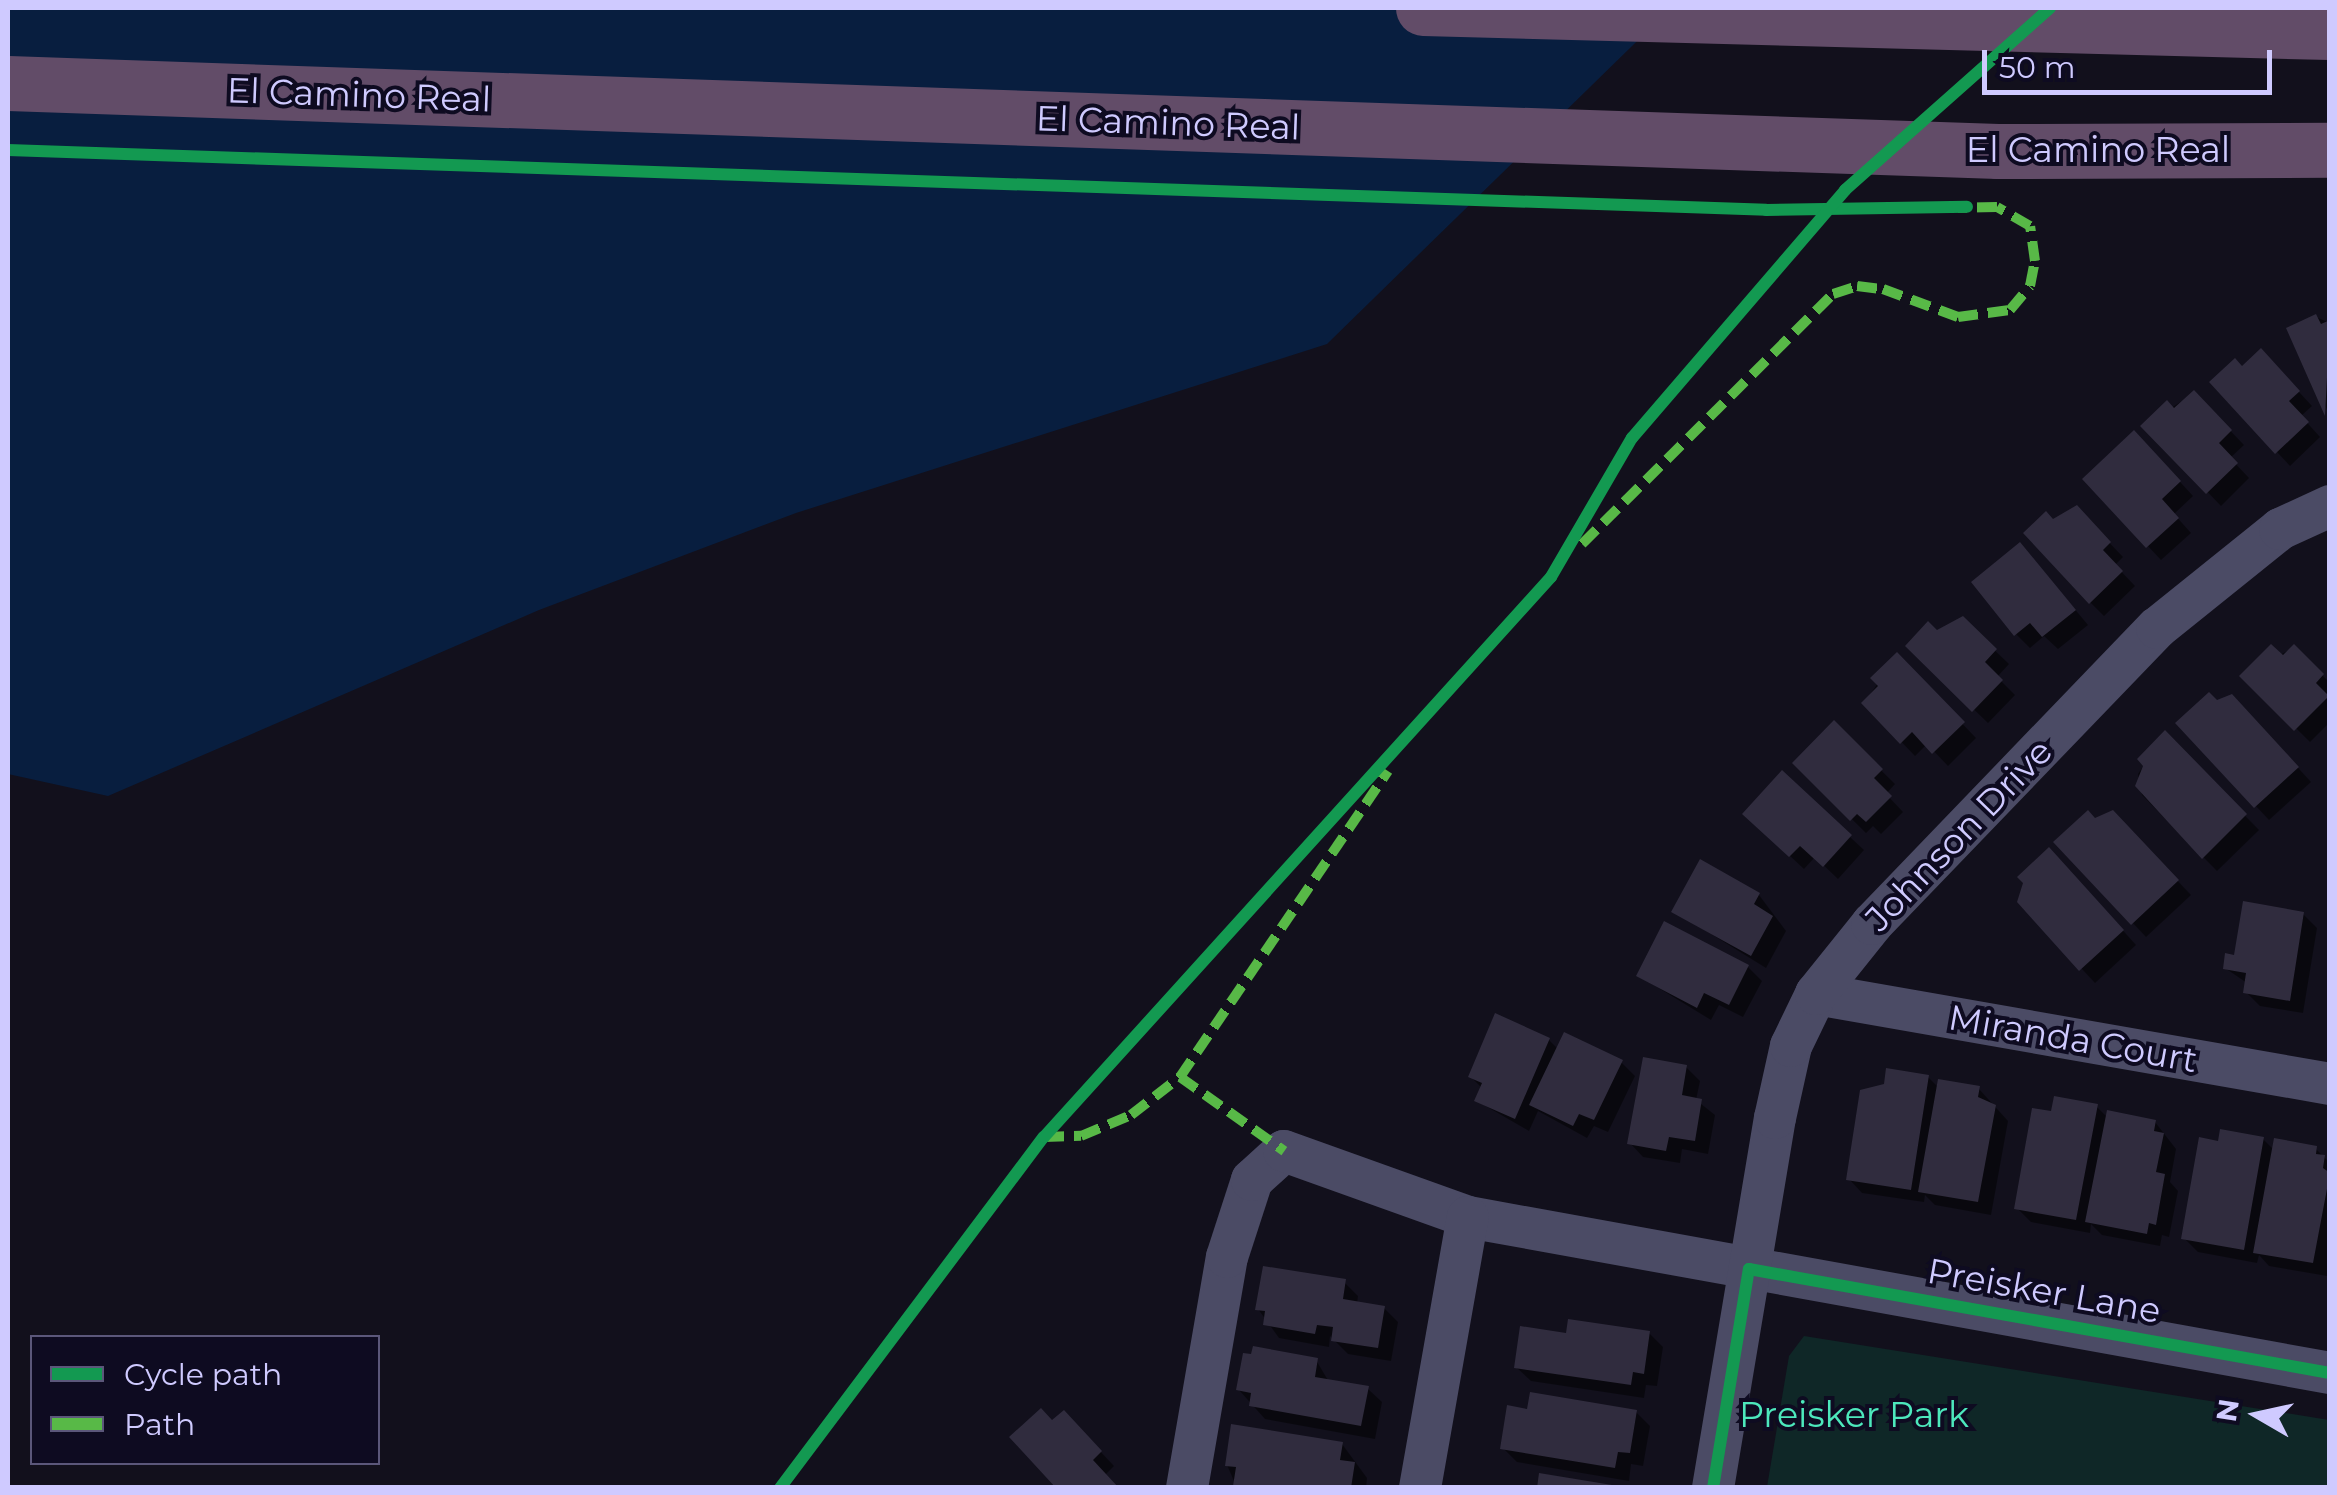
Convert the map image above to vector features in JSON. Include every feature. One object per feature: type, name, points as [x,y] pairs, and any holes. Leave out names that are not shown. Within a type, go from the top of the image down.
[{"type":"highway","points":[[1423,8],[2330,32]]},
{"type":"highway","name":"El Camino Real","points":[[8,83],[1998,151],[2330,150]]},
{"type":"street","name":"Johnson Drive","points":[[1713,1488],[1791,1046],[1816,994],[1872,924],[2156,628],[2280,529],[2330,506]]},
{"type":"street","name":"Miranda Court","points":[[1816,994],[2330,1084]]},
{"type":"street","name":"Preisker Lane","points":[[1187,1488],[1227,1258],[1252,1180],[1284,1152],[1468,1216],[2330,1372]]},
{"type":"street","points":[[1420,1488],[1468,1216]]},
{"type":"green space","name":"Preisker Park","points":[[1804,1336],[2329,1420],[2329,1487],[1767,1487],[1789,1356]]},
{"type":"water","points":[[8,8],[1671,8],[1327,344],[796,513],[539,610],[108,796],[8,774]]},
{"type":"building","points":[[2316,314],[2321,324],[2330,320],[2325,416],[2286,328]]},
{"type":"building","points":[[2261,348],[2300,391],[2289,401],[2309,422],[2275,454],[2209,382],[2235,358],[2242,366]]},
{"type":"building","points":[[2194,390],[2232,430],[2219,443],[2238,463],[2206,494],[2140,426],[2167,400],[2174,408]]},
{"type":"building","points":[[2134,430],[2181,481],[2162,499],[2179,518],[2146,548],[2082,479]]},
{"type":"building","points":[[2077,505],[2111,542],[2103,550],[2123,571],[2089,604],[2023,533],[2046,511],[2053,519]]},
{"type":"building","points":[[2020,542],[2076,610],[2042,637],[2030,623],[2014,636],[1971,582]]},
{"type":"building","points":[[1963,616],[1997,649],[1985,662],[2003,680],[1972,712],[1905,646],[1928,621],[1937,630]]},
{"type":"building","points":[[2271,644],[2283,655],[2294,644],[2324,674],[2316,683],[2329,696],[2294,731],[2239,676]]},
{"type":"building","points":[[1897,652],[1965,722],[1932,754],[1912,732],[1900,744],[1861,703],[1878,686],[1870,678]]},
{"type":"building","points":[[2209,692],[2217,700],[2232,694],[2299,767],[2254,808],[2175,723]]},
{"type":"building","points":[[1834,720],[1883,769],[1874,778],[1892,796],[1866,822],[1857,814],[1850,821],[1792,763]]},
{"type":"building","points":[[2165,730],[2247,814],[2202,859],[2135,786],[2143,766],[2137,759]]},
{"type":"building","points":[[1782,770],[1852,835],[1823,867],[1800,846],[1789,857],[1742,814]]},
{"type":"building","points":[[2088,810],[2095,818],[2113,810],[2179,880],[2131,925],[2053,842]]},
{"type":"building","points":[[2049,847],[2124,930],[2079,971],[2017,902],[2023,883],[2017,877]]},
{"type":"building","points":[[1700,859],[1760,893],[1754,904],[1773,916],[1751,956],[1671,912]]},
{"type":"building","points":[[2243,901],[2304,912],[2290,1001],[2243,993],[2246,973],[2223,969],[2225,953],[2234,955]]},
{"type":"building","points":[[1664,921],[1749,965],[1729,1005],[1704,993],[1697,1008],[1636,976]]},
{"type":"building","points":[[1495,1013],[1550,1038],[1515,1119],[1474,1101],[1482,1083],[1468,1077]]},
{"type":"building","points":[[1564,1032],[1623,1060],[1594,1120],[1579,1114],[1573,1126],[1529,1105]]},
{"type":"building","points":[[1643,1057],[1687,1065],[1682,1095],[1702,1099],[1695,1141],[1669,1137],[1666,1151],[1627,1144]]},
{"type":"building","points":[[1886,1068],[1929,1075],[1911,1190],[1846,1180],[1860,1090],[1884,1084]]},
{"type":"building","points":[[1938,1079],[1980,1086],[1978,1097],[1996,1105],[1978,1202],[1918,1192]]},
{"type":"building","points":[[2054,1096],[2098,1104],[2076,1220],[2014,1209],[2032,1108],[2051,1111]]},
{"type":"building","points":[[2107,1110],[2156,1120],[2154,1131],[2164,1133],[2156,1172],[2165,1174],[2156,1225],[2149,1223],[2147,1234],[2085,1222]]},
{"type":"building","points":[[2220,1129],[2264,1137],[2244,1250],[2181,1239],[2199,1137],[2218,1141]]},
{"type":"building","points":[[2274,1138],[2317,1146],[2316,1154],[2325,1155],[2323,1168],[2330,1173],[2313,1263],[2253,1253]]},
{"type":"building","points":[[1263,1266],[1346,1279],[1343,1299],[1385,1306],[1378,1348],[1331,1341],[1333,1327],[1317,1325],[1315,1334],[1263,1325],[1265,1311],[1255,1310]]},
{"type":"building","points":[[1568,1319],[1650,1331],[1644,1374],[1633,1372],[1631,1385],[1514,1368],[1520,1326],[1566,1333]]},
{"type":"building","points":[[1253,1346],[1318,1358],[1315,1377],[1369,1386],[1361,1426],[1249,1406],[1251,1393],[1236,1390],[1243,1353],[1251,1354]]},
{"type":"building","points":[[1530,1392],[1637,1410],[1630,1453],[1618,1452],[1615,1468],[1500,1449],[1507,1405],[1527,1409]]},
{"type":"building","points":[[1041,1408],[1052,1420],[1064,1410],[1102,1451],[1093,1460],[1119,1488],[1056,1488],[1009,1437]]},
{"type":"building","points":[[1231,1424],[1343,1442],[1340,1460],[1355,1462],[1351,1488],[1233,1486],[1236,1467],[1225,1466]]},
{"type":"building","points":[[1539,1473],[1612,1485],[1612,1488],[1537,1488]]},
{"type":"marked path","points":[[1582,544],[1833,294],[1857,286],[1883,289],[1958,317],[2010,310],[2030,286],[2035,261],[2030,226],[1997,207],[1958,208]]},
{"type":"marked path","points":[[1044,1137],[1081,1136],[1131,1115],[1180,1077],[1388,771]]},
{"type":"marked path","points":[[1180,1077],[1284,1151]]},
{"type":"cycle path","points":[[780,1488],[1044,1137],[1551,577],[1632,438],[1845,190],[2050,8]]},
{"type":"cycle path","points":[[8,150],[1766,210],[1967,207]]},
{"type":"cycle path","points":[[1713,1488],[1749,1269],[2330,1373]]}]
